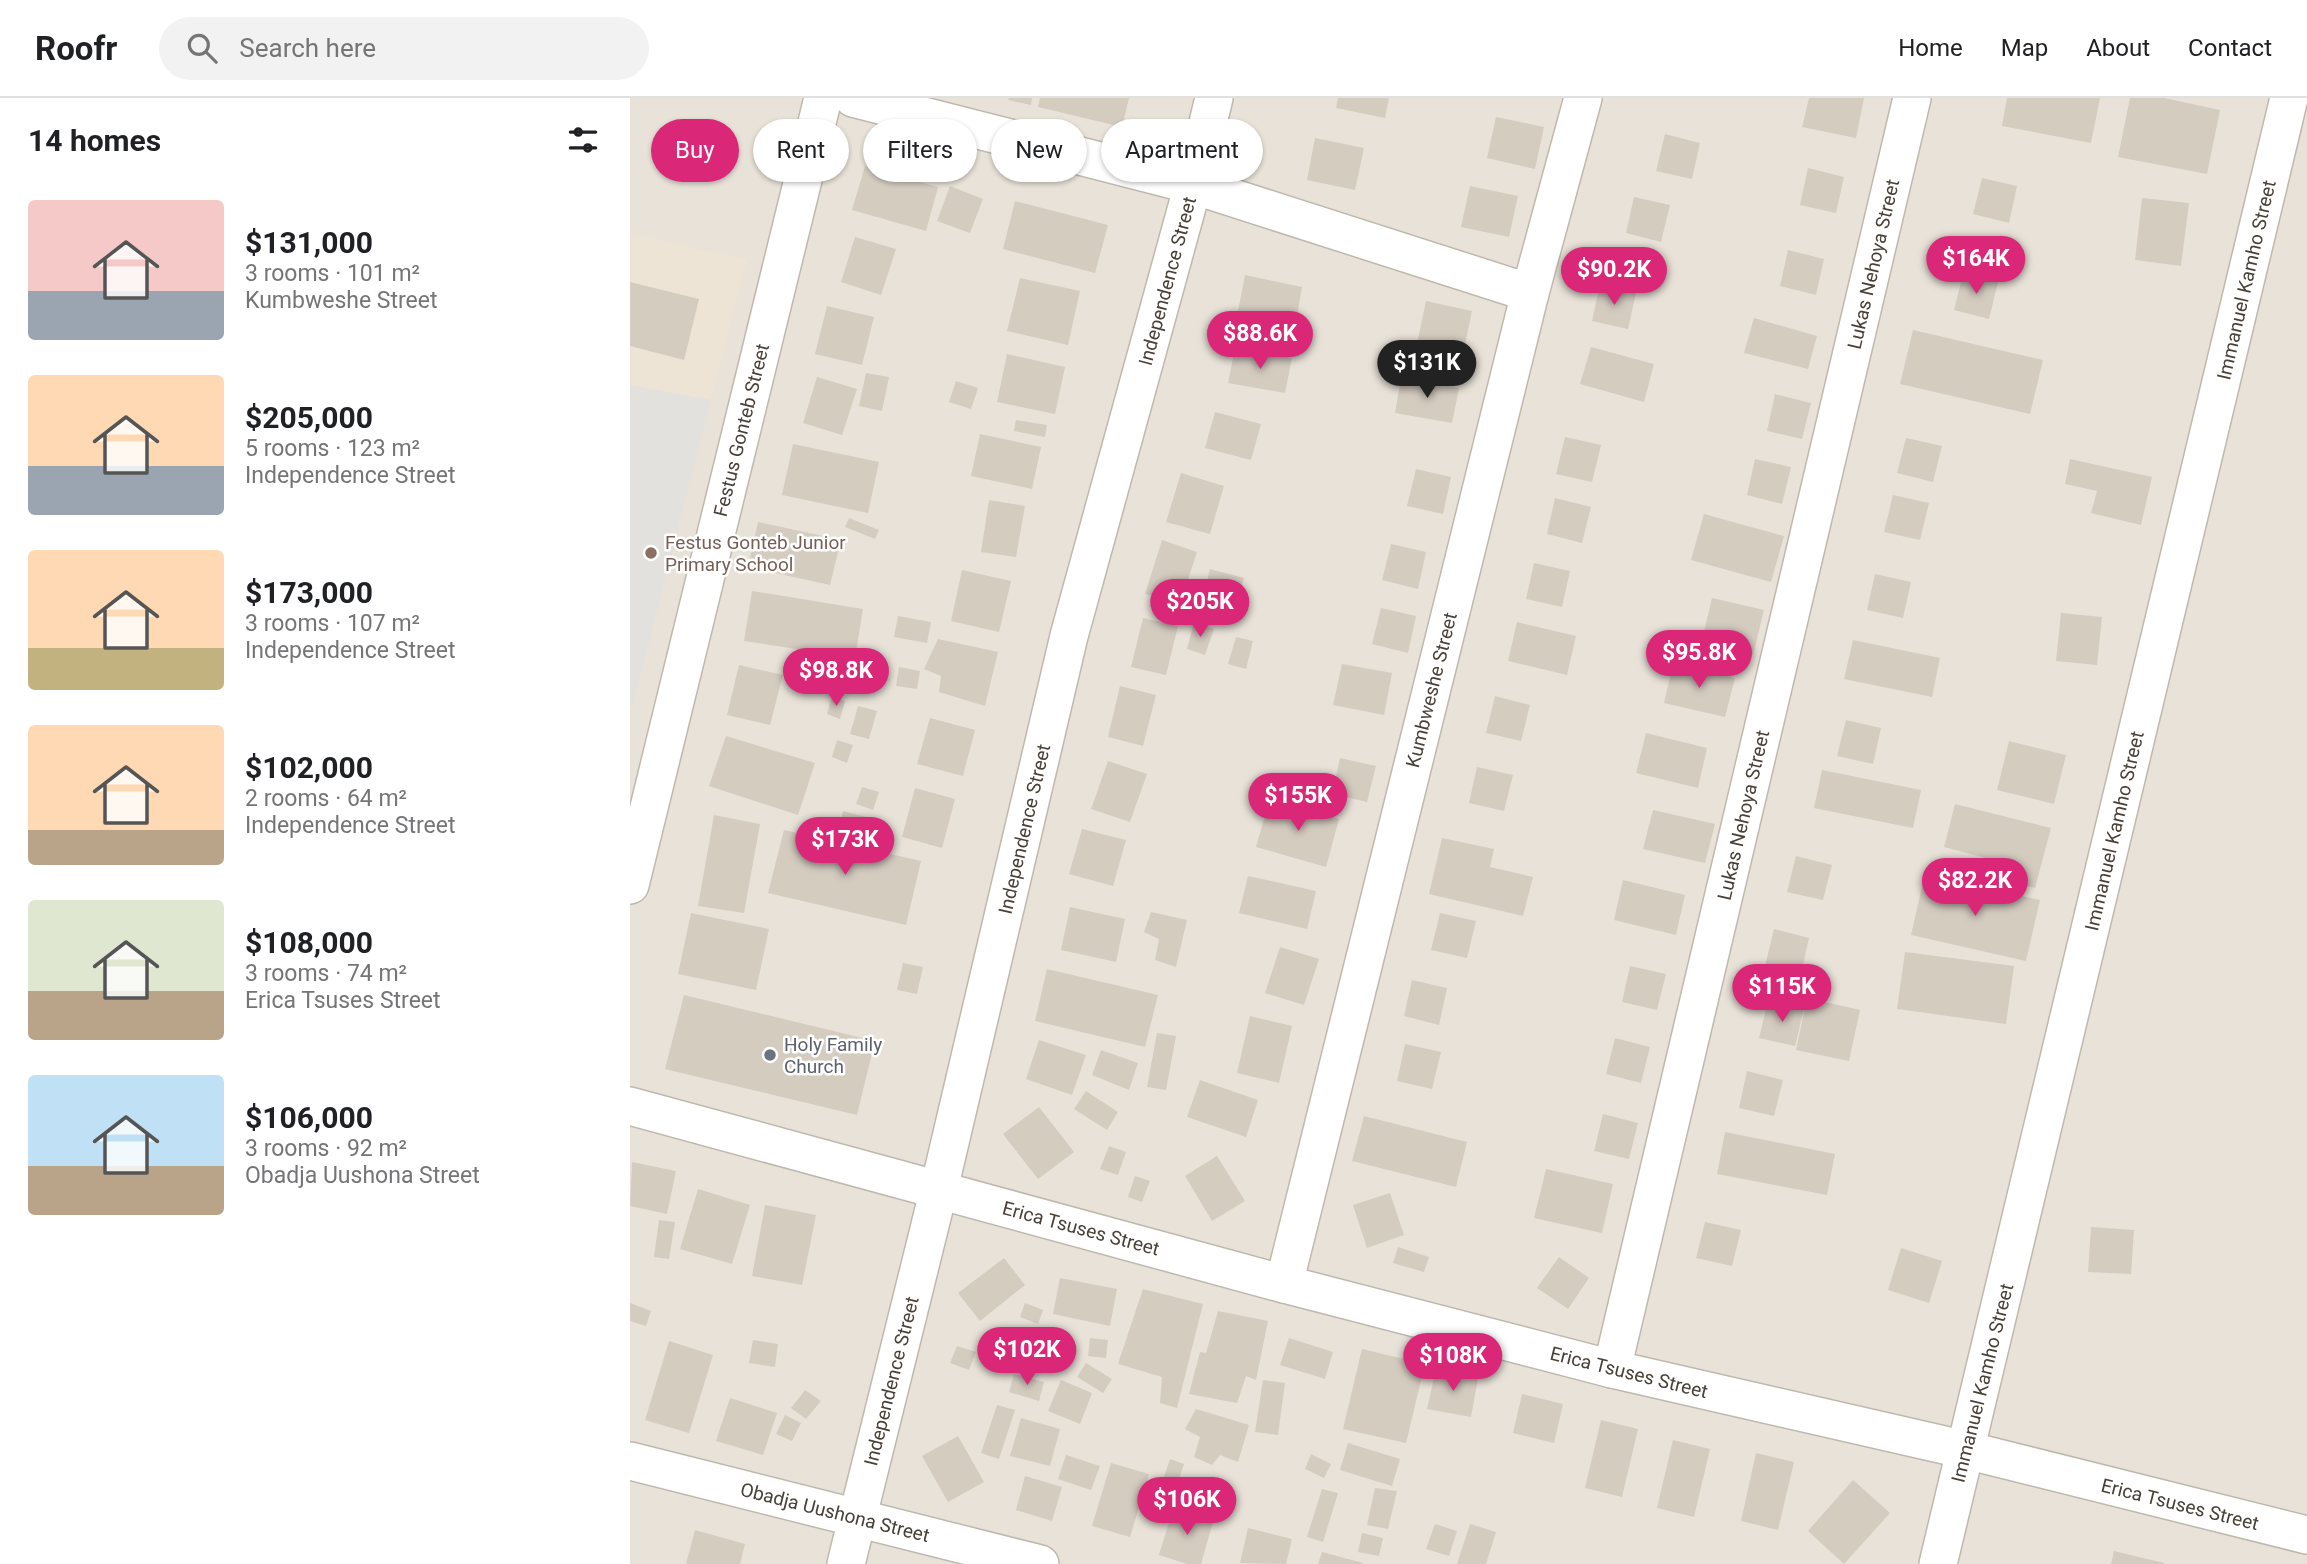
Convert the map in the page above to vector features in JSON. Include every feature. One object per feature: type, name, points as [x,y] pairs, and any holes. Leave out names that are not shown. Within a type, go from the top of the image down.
[{"type":"street","name":"Festus Gonteb Street","points":[[630,885],[823,98]]},
{"type":"street","points":[[853,98],[1193,185],[1530,293]]},
{"type":"street","name":"Independence Street","points":[[846,1564],[939,1189],[1069,636],[1193,185],[1214,98]]},
{"type":"street","name":"Kumbweshe Street","points":[[1284,1284],[1530,293],[1583,98]]},
{"type":"street","name":"Lukas Nehoya Street","points":[[1612,1369],[1912,98]]},
{"type":"street","name":"Immanuel Kamho Street","points":[[1938,1564],[2289,98]]},
{"type":"street","name":"Erica Tsuses Street","points":[[630,1106],[1284,1284],[1612,1369],[2306,1532]]},
{"type":"street","name":"Obadja Uushona Street","points":[[630,1461],[1040,1564]]},
{"type":"shaded area","points":[[630,98],[2307,98],[2307,1564],[630,1564]]},
{"type":"shaded area","name":"Festus Gonteb Junior Primary School","points":[[630,234],[747,259],[630,718]]},
{"type":"shaded area","points":[[630,385],[711,400],[633,706],[630,705]]},
{"type":"building","points":[[1032,98],[1031,105],[1008,100]]},
{"type":"building","points":[[1040,98],[1129,98],[1124,119],[1101,119],[1101,122],[1038,107]]},
{"type":"building","points":[[1338,98],[1389,98],[1385,118],[1336,108]]},
{"type":"building","points":[[1809,98],[1864,98],[1856,138],[1802,127]]},
{"type":"building","points":[[2007,98],[2100,98],[2091,143],[2002,126]]},
{"type":"building","points":[[2130,98],[2164,98],[2220,110],[2207,174],[2118,157]]},
{"type":"building","points":[[1496,117],[1544,127],[1535,169],[1487,158]]},
{"type":"building","points":[[1665,134],[1700,143],[1692,179],[1656,171]]},
{"type":"building","points":[[1315,138],[1364,148],[1355,190],[1307,180]]},
{"type":"building","points":[[1808,168],[1844,177],[1836,213],[1800,205]]},
{"type":"building","points":[[863,173],[863,182],[921,182],[938,187],[926,231],[852,210]]},
{"type":"building","points":[[1982,178],[2017,186],[2009,223],[1973,214]]},
{"type":"building","points":[[950,186],[983,199],[970,233],[937,221]]},
{"type":"building","points":[[1470,186],[1518,196],[1509,237],[1461,227]]},
{"type":"building","points":[[1634,197],[1670,205],[1661,242],[1626,233]]},
{"type":"building","points":[[2142,198],[2189,203],[2181,266],[2135,260]]},
{"type":"building","points":[[1015,201],[1108,225],[1095,273],[1003,249]]},
{"type":"building","points":[[855,237],[896,249],[881,295],[841,282]]},
{"type":"building","points":[[1788,250],[1824,259],[1816,295],[1780,286]]},
{"type":"building","points":[[1963,274],[1998,282],[1989,319],[1954,310]]},
{"type":"building","points":[[1245,275],[1302,287],[1296,322],[1238,311]]},
{"type":"building","points":[[1020,278],[1080,291],[1068,345],[1007,331]]},
{"type":"building","points":[[630,282],[699,299],[684,360],[630,346]]},
{"type":"building","points":[[1600,284],[1636,293],[1628,329],[1592,321]]},
{"type":"building","points":[[1426,301],[1472,311],[1463,354],[1417,344]]},
{"type":"building","points":[[827,306],[874,317],[862,365],[815,354]]},
{"type":"building","points":[[1754,318],[1817,336],[1808,369],[1744,353]]},
{"type":"building","points":[[1913,330],[2043,360],[2030,414],[1900,384]]},
{"type":"building","points":[[1591,347],[1654,364],[1644,402],[1580,384]]},
{"type":"building","points":[[1235,348],[1292,358],[1285,393],[1228,383]]},
{"type":"building","points":[[1007,354],[1065,367],[1055,414],[997,402]]},
{"type":"building","points":[[866,373],[889,377],[882,411],[859,406]]},
{"type":"building","points":[[817,377],[857,389],[842,435],[803,423]]},
{"type":"building","points":[[1401,378],[1459,388],[1452,423],[1395,413]]},
{"type":"building","points":[[956,381],[978,388],[971,409],[949,402]]},
{"type":"building","points":[[1775,394],[1811,403],[1802,439],[1767,431]]},
{"type":"building","points":[[1215,412],[1261,424],[1251,460],[1205,448]]},
{"type":"building","points":[[1016,420],[1047,425],[1045,437],[1014,431]]},
{"type":"building","points":[[980,434],[1041,447],[1032,489],[971,476]]},
{"type":"building","points":[[1565,437],[1601,445],[1592,482],[1556,474]]},
{"type":"building","points":[[1906,438],[1942,446],[1933,482],[1897,473]]},
{"type":"building","points":[[793,444],[879,462],[868,513],[782,495]]},
{"type":"building","points":[[1755,459],[1791,467],[1782,504],[1747,495]]},
{"type":"building","points":[[2070,459],[2152,477],[2141,525],[2091,513],[2097,491],[2065,484]]},
{"type":"building","points":[[1416,469],[1451,477],[1443,514],[1407,506]]},
{"type":"building","points":[[1181,473],[1224,486],[1210,534],[1166,522]]},
{"type":"building","points":[[1893,495],[1929,503],[1920,540],[1884,532]]},
{"type":"building","points":[[1555,498],[1591,507],[1582,543],[1547,534]]},
{"type":"building","points":[[989,500],[1025,506],[1016,557],[981,552]]},
{"type":"building","points":[[1704,514],[1784,536],[1771,582],[1691,560]]},
{"type":"building","points":[[849,518],[879,530],[875,539],[845,527]]},
{"type":"building","points":[[758,522],[841,540],[830,585],[748,567]]},
{"type":"building","points":[[1162,540],[1197,552],[1180,604],[1145,594]]},
{"type":"building","points":[[1391,544],[1426,552],[1418,589],[1382,580]]},
{"type":"building","points":[[1534,563],[1570,571],[1562,607],[1526,599]]},
{"type":"building","points":[[1210,569],[1244,578],[1239,594],[1206,585]]},
{"type":"building","points":[[962,570],[1011,581],[999,632],[951,621]]},
{"type":"building","points":[[1875,574],[1911,582],[1903,618],[1867,610]]},
{"type":"building","points":[[752,591],[863,609],[855,658],[744,641]]},
{"type":"building","points":[[1712,598],[1764,610],[1753,655],[1701,644]]},
{"type":"building","points":[[1381,608],[1416,616],[1408,653],[1372,644]]},
{"type":"building","points":[[2061,613],[2102,617],[2097,665],[2056,661]]},
{"type":"building","points":[[898,616],[931,622],[927,643],[894,637]]},
{"type":"building","points":[[1143,618],[1178,626],[1166,675],[1131,667]]},
{"type":"building","points":[[1517,622],[1576,636],[1567,675],[1508,661]]},
{"type":"building","points":[[1194,623],[1214,629],[1205,655],[1187,649]]},
{"type":"building","points":[[1236,637],[1253,641],[1246,669],[1228,664]]},
{"type":"building","points":[[938,639],[998,652],[985,706],[939,692],[941,676],[924,669]]},
{"type":"building","points":[[1853,640],[1940,658],[1932,697],[1844,679]]},
{"type":"building","points":[[1342,664],[1392,673],[1384,715],[1333,705]]},
{"type":"building","points":[[1673,664],[1735,678],[1725,717],[1664,703]]},
{"type":"building","points":[[739,665],[783,675],[770,725],[727,715]]},
{"type":"building","points":[[899,667],[920,671],[917,689],[896,686]]},
{"type":"building","points":[[1120,686],[1156,695],[1143,746],[1108,737]]},
{"type":"building","points":[[1495,696],[1530,705],[1521,741],[1486,733]]},
{"type":"building","points":[[832,697],[845,701],[840,719],[827,714]]},
{"type":"building","points":[[858,706],[877,711],[869,739],[850,734]]},
{"type":"building","points":[[930,718],[975,730],[963,776],[917,764]]},
{"type":"building","points":[[1846,720],[1881,728],[1873,764],[1837,756]]},
{"type":"building","points":[[1646,733],[1707,748],[1698,788],[1636,773]]},
{"type":"building","points":[[726,736],[815,763],[798,815],[709,786]]},
{"type":"building","points":[[837,740],[853,745],[847,763],[832,757]]},
{"type":"building","points":[[2009,741],[2066,755],[2054,804],[1997,790]]},
{"type":"building","points":[[1340,758],[1376,766],[1367,802],[1332,794]]},
{"type":"building","points":[[1108,761],[1147,774],[1130,822],[1091,809]]},
{"type":"building","points":[[1477,767],[1513,775],[1504,811],[1469,803]]},
{"type":"building","points":[[1822,770],[1921,790],[1913,828],[1814,808]]},
{"type":"building","points":[[862,787],[879,792],[873,810],[856,804]]},
{"type":"building","points":[[915,788],[955,799],[942,848],[902,837]]},
{"type":"building","points":[[1270,799],[1339,819],[1326,867],[1256,847]]},
{"type":"building","points":[[1955,804],[2051,828],[2035,888],[1996,879],[2001,862],[1944,847]]},
{"type":"building","points":[[1653,810],[1715,824],[1705,863],[1643,849]]},
{"type":"building","points":[[843,811],[866,817],[862,831],[839,826]]},
{"type":"building","points":[[714,815],[760,824],[744,913],[698,906]]},
{"type":"building","points":[[1082,829],[1126,840],[1113,886],[1069,874]]},
{"type":"building","points":[[784,830],[921,861],[906,925],[768,893]]},
{"type":"building","points":[[1442,838],[1494,849],[1490,867],[1533,877],[1523,916],[1429,894]]},
{"type":"building","points":[[1796,856],[1832,865],[1823,900],[1787,892]]},
{"type":"building","points":[[1925,874],[2040,900],[2026,961],[1911,935]]},
{"type":"building","points":[[1248,876],[1316,891],[1307,929],[1239,913]]},
{"type":"building","points":[[1623,880],[1685,895],[1676,935],[1614,920]]},
{"type":"building","points":[[1070,907],[1125,919],[1116,962],[1061,950]]},
{"type":"building","points":[[1151,912],[1187,920],[1176,967],[1155,960],[1159,939],[1144,932]]},
{"type":"building","points":[[691,913],[769,929],[756,990],[678,974]]},
{"type":"building","points":[[1440,913],[1476,921],[1467,958],[1431,950]]},
{"type":"building","points":[[1774,929],[1809,938],[1801,974],[1765,966]]},
{"type":"building","points":[[1280,947],[1319,959],[1304,1005],[1265,993]]},
{"type":"building","points":[[1905,952],[2014,966],[2006,1024],[1897,1009]]},
{"type":"building","points":[[903,963],[923,967],[917,994],[897,990]]},
{"type":"building","points":[[1630,966],[1666,974],[1657,1010],[1622,1002]]},
{"type":"building","points":[[1047,969],[1158,995],[1145,1047],[1035,1021]]},
{"type":"building","points":[[1412,980],[1447,988],[1439,1025],[1404,1016]]},
{"type":"building","name":"Holy Family Church","points":[[684,995],[875,1041],[857,1115],[665,1069]]},
{"type":"building","points":[[1807,998],[1860,1010],[1849,1061],[1796,1050]]},
{"type":"building","points":[[1768,1001],[1804,1009],[1795,1046],[1759,1038]]},
{"type":"building","points":[[1250,1016],[1292,1026],[1279,1083],[1237,1073]]},
{"type":"building","points":[[1157,1033],[1176,1036],[1166,1090],[1147,1087]]},
{"type":"building","points":[[1615,1038],[1650,1047],[1641,1083],[1606,1074]]},
{"type":"building","points":[[1039,1040],[1086,1055],[1072,1095],[1026,1079]]},
{"type":"building","points":[[1405,1044],[1441,1052],[1432,1089],[1397,1081]]},
{"type":"building","points":[[1101,1050],[1138,1063],[1129,1090],[1092,1075]]},
{"type":"building","points":[[1747,1071],[1783,1080],[1774,1116],[1739,1108]]},
{"type":"building","points":[[1200,1080],[1258,1100],[1246,1137],[1187,1117]]},
{"type":"building","points":[[1086,1091],[1118,1112],[1107,1130],[1074,1109]]},
{"type":"building","points":[[1039,1107],[1074,1152],[1038,1179],[1003,1134]]},
{"type":"building","points":[[1603,1114],[1638,1123],[1629,1159],[1594,1151]]},
{"type":"building","points":[[1364,1116],[1467,1142],[1456,1187],[1352,1161]]},
{"type":"building","points":[[1725,1132],[1835,1154],[1827,1195],[1717,1174]]},
{"type":"building","points":[[1109,1146],[1126,1152],[1118,1175],[1100,1169]]},
{"type":"building","points":[[1217,1156],[1245,1201],[1212,1221],[1185,1176]]},
{"type":"building","points":[[632,1162],[676,1171],[667,1214],[630,1206]]},
{"type":"building","points":[[1546,1169],[1613,1184],[1602,1233],[1534,1218]]},
{"type":"building","points":[[1135,1176],[1150,1181],[1142,1202],[1128,1197]]},
{"type":"building","points":[[698,1189],[750,1205],[732,1264],[680,1249]]},
{"type":"building","points":[[1390,1193],[1404,1235],[1367,1248],[1353,1205]]},
{"type":"building","points":[[765,1205],[816,1215],[802,1285],[752,1276]]},
{"type":"building","points":[[659,1220],[675,1222],[669,1259],[654,1257]]},
{"type":"building","points":[[1705,1222],[1741,1230],[1732,1266],[1696,1258]]},
{"type":"building","points":[[2091,1227],[2134,1230],[2131,1274],[2088,1272]]},
{"type":"building","points":[[1398,1247],[1429,1257],[1424,1272],[1393,1263]]},
{"type":"building","points":[[1901,1248],[1942,1261],[1929,1303],[1888,1290]]},
{"type":"building","points":[[1559,1257],[1589,1278],[1568,1309],[1537,1288]]},
{"type":"building","points":[[1004,1258],[1025,1285],[980,1321],[958,1293]]},
{"type":"building","points":[[1060,1278],[1117,1289],[1110,1326],[1053,1314]]},
{"type":"building","points":[[1143,1289],[1203,1304],[1177,1408],[1160,1403],[1162,1377],[1118,1364]]},
{"type":"building","points":[[630,1303],[651,1311],[646,1326],[630,1321]]},
{"type":"building","points":[[1025,1303],[1043,1310],[1038,1324],[1020,1317]]},
{"type":"building","points":[[1218,1311],[1268,1321],[1256,1380],[1246,1376],[1237,1403],[1189,1394],[1200,1352],[1206,1353]]},
{"type":"building","points":[[1090,1338],[1108,1340],[1106,1358],[1088,1356]]},
{"type":"building","points":[[1289,1338],[1333,1352],[1325,1379],[1280,1365]]},
{"type":"building","points":[[753,1340],[778,1344],[775,1367],[749,1363]]},
{"type":"building","points":[[669,1341],[713,1355],[689,1433],[645,1420]]},
{"type":"building","points":[[957,1346],[976,1352],[969,1370],[950,1363]]},
{"type":"building","points":[[1362,1349],[1425,1364],[1406,1443],[1343,1429]]},
{"type":"building","points":[[1086,1363],[1112,1379],[1103,1393],[1077,1377]]},
{"type":"building","points":[[1436,1369],[1478,1378],[1471,1417],[1427,1409]]},
{"type":"building","points":[[1014,1374],[1044,1382],[1039,1401],[1009,1392]]},
{"type":"building","points":[[1061,1380],[1092,1393],[1080,1424],[1048,1411]]},
{"type":"building","points":[[1263,1380],[1285,1383],[1278,1435],[1255,1432]]},
{"type":"building","points":[[805,1390],[821,1401],[806,1419],[791,1408]]},
{"type":"building","points":[[1522,1394],[1563,1404],[1554,1443],[1513,1433]]},
{"type":"building","points":[[730,1398],[777,1413],[763,1455],[716,1441]]},
{"type":"building","points":[[997,1405],[1015,1410],[999,1459],[981,1453]]},
{"type":"building","points":[[1196,1409],[1249,1425],[1238,1462],[1220,1455],[1212,1465],[1194,1457],[1200,1437],[1185,1429]]},
{"type":"building","points":[[785,1415],[801,1423],[792,1441],[776,1434]]},
{"type":"building","points":[[1021,1418],[1060,1429],[1050,1466],[1010,1456]]},
{"type":"building","points":[[1601,1420],[1638,1429],[1622,1497],[1585,1488]]},
{"type":"building","points":[[958,1436],[984,1482],[948,1502],[922,1456]]},
{"type":"building","points":[[1673,1440],[1710,1449],[1694,1517],[1657,1508]]},
{"type":"building","points":[[1348,1443],[1400,1459],[1392,1486],[1340,1470]]},
{"type":"building","points":[[1756,1453],[1794,1462],[1778,1530],[1741,1521]]},
{"type":"building","points":[[1311,1454],[1331,1464],[1324,1478],[1305,1469]]},
{"type":"building","points":[[1066,1455],[1100,1466],[1091,1490],[1058,1479]]},
{"type":"building","points":[[1170,1459],[1184,1464],[1172,1499],[1158,1495]]},
{"type":"building","points":[[1111,1463],[1149,1474],[1130,1537],[1092,1526]]},
{"type":"building","points":[[1025,1476],[1062,1487],[1052,1521],[1016,1510]]},
{"type":"building","points":[[1853,1480],[1890,1513],[1844,1564],[1808,1531]]},
{"type":"building","points":[[1375,1488],[1397,1491],[1388,1529],[1367,1525]]},
{"type":"building","points":[[1322,1489],[1338,1493],[1323,1542],[1307,1537]]},
{"type":"building","points":[[1174,1506],[1214,1518],[1201,1564],[1187,1564],[1159,1555]]},
{"type":"building","points":[[1435,1524],[1457,1531],[1449,1556],[1426,1549]]},
{"type":"building","points":[[1470,1524],[1496,1532],[1486,1564],[1457,1564]]},
{"type":"building","points":[[1248,1528],[1292,1539],[1286,1564],[1240,1563]]},
{"type":"building","points":[[695,1530],[745,1544],[740,1564],[686,1564]]},
{"type":"building","points":[[1362,1533],[1383,1538],[1379,1556],[1358,1552]]},
{"type":"building","points":[[2114,1551],[2164,1563],[2164,1564],[2111,1564]]},
{"type":"building","points":[[1322,1552],[1363,1563],[1363,1564],[1318,1564]]},
{"type":"place","name":"Festus Gonteb Junior Primary School","points":[[651,553]]},
{"type":"place","name":"Holy Family Church","points":[[770,1055]]}]
